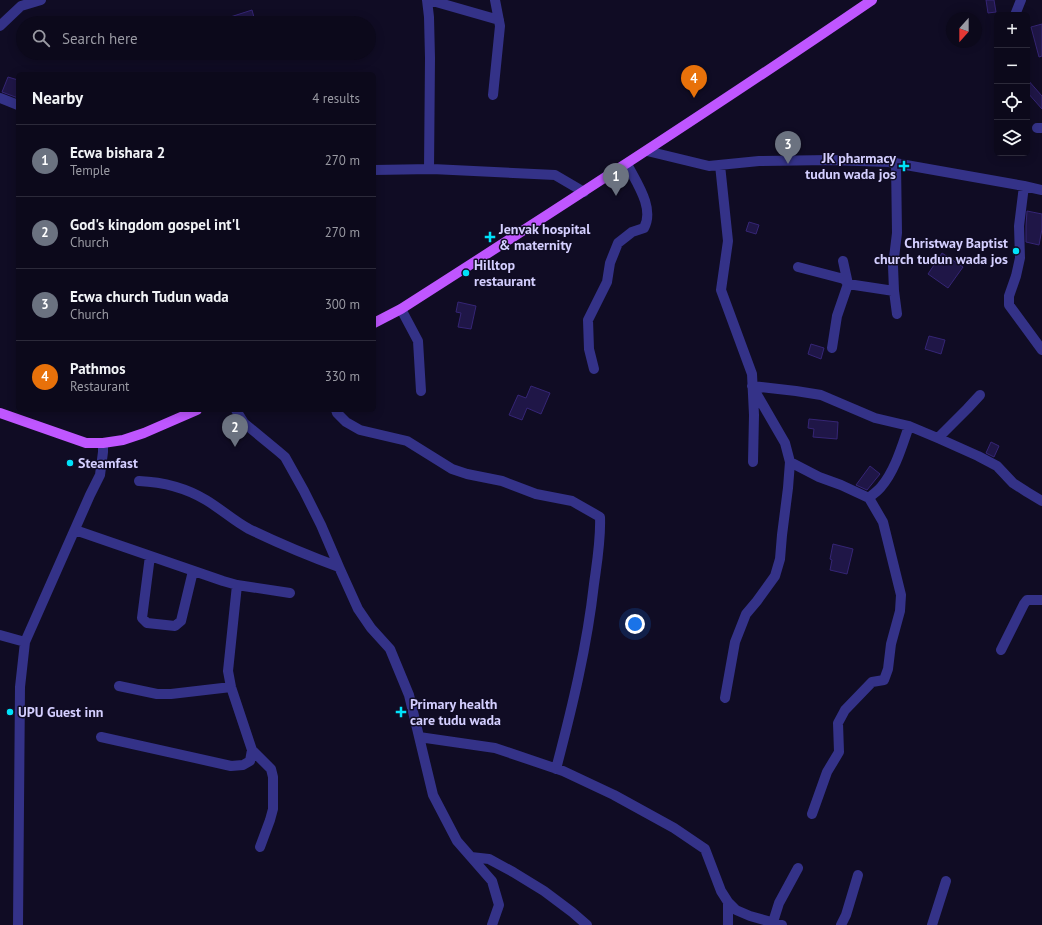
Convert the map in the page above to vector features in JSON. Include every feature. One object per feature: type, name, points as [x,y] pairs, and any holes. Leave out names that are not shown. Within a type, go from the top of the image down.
[{"type":"main road","points":[[376,322],[401,310],[584,192],[798,51],[872,0]]},
{"type":"main road","points":[[0,413],[78,441],[86,443],[103,443],[123,440],[192,412]]},
{"type":"street","points":[[0,26],[21,6],[41,0]]},
{"type":"street","points":[[429,169],[430,58],[428,0],[499,20]]},
{"type":"street","points":[[493,95],[500,26],[496,0]]},
{"type":"street","points":[[1016,12],[1021,0]]},
{"type":"street","points":[[0,98],[16,104]]},
{"type":"street","points":[[647,151],[709,166],[760,161],[830,160],[889,162],[1042,190]]},
{"type":"street","points":[[896,163],[897,233],[893,266],[897,314]]},
{"type":"street","points":[[594,369],[589,350],[588,320],[607,282],[610,263],[618,242],[632,232],[644,228],[647,222],[646,201],[627,164]]},
{"type":"street","points":[[720,165],[728,241],[721,290],[752,374],[754,415],[753,462]]},
{"type":"street","points":[[376,170],[429,169],[555,175],[584,192]]},
{"type":"street","points":[[1024,186],[1019,226],[1020,258],[1009,296],[1009,305],[1042,350]]},
{"type":"street","points":[[832,348],[837,316],[848,284],[843,261]]},
{"type":"street","points":[[798,268],[844,279],[848,284],[894,291]]},
{"type":"street","points":[[401,310],[418,341],[421,392]]},
{"type":"street","points":[[752,386],[821,395],[875,418],[909,426],[998,466],[1013,483],[1042,501]]},
{"type":"street","points":[[725,698],[735,642],[746,614],[758,601],[775,576],[780,559],[788,488],[790,462],[784,443],[752,386]]},
{"type":"street","points":[[938,438],[980,395]]},
{"type":"street","points":[[237,412],[244,422],[284,457],[304,491],[321,525],[358,609],[371,628],[390,648],[409,695],[433,795],[457,841],[492,881],[499,905],[492,925]]},
{"type":"street","points":[[337,412],[346,422],[360,430],[407,441],[452,469],[467,474],[502,481],[536,494],[572,501],[600,518],[601,534],[590,619],[576,691],[556,769]]},
{"type":"street","points":[[869,498],[881,487],[889,476],[902,448],[909,426]]},
{"type":"street","points":[[18,925],[20,687],[24,642],[100,476],[103,443]]},
{"type":"street","points":[[790,462],[819,477],[862,493],[869,498],[883,522],[901,595],[900,611],[891,644],[888,669],[884,680],[872,682],[845,710],[838,723],[839,752],[826,772],[812,814]]},
{"type":"street","points":[[139,481],[154,482],[183,489],[206,500],[248,528],[285,546],[339,567]]},
{"type":"street","points":[[75,530],[237,585],[290,593]]},
{"type":"street","points":[[150,556],[142,618],[147,623],[175,626],[181,621],[193,571]]},
{"type":"street","points":[[237,585],[228,671],[230,687],[252,750],[270,769],[273,777],[272,809],[270,820],[260,847]]},
{"type":"street","points":[[1000,650],[1027,600],[1042,600]]},
{"type":"street","points":[[0,635],[24,642]]},
{"type":"street","points":[[119,686],[157,694],[171,694],[230,687]]},
{"type":"street","points":[[100,737],[232,766],[243,765],[250,761],[252,750]]},
{"type":"street","points":[[419,737],[495,748],[556,769],[614,795],[674,828],[705,849],[721,891],[728,902],[736,910],[750,916],[778,924],[779,903],[798,868]]},
{"type":"street","points":[[472,857],[490,859],[513,872],[544,891],[587,925]]},
{"type":"street","points":[[841,925],[846,915],[858,875]]},
{"type":"street","points":[[932,925],[946,881]]},
{"type":"street","points":[[728,902],[728,925]]},
{"type":"building","points":[[986,0],[994,0],[996,12],[988,13]]},
{"type":"building","points":[[252,10],[254,16],[233,16]]},
{"type":"building","points":[[1042,24],[1042,56],[1039,57],[1031,27]]},
{"type":"building","points":[[8,77],[16,79],[16,97],[2,92]]},
{"type":"building","points":[[1030,82],[1042,96],[1042,109],[1030,95]]},
{"type":"building","points":[[1027,211],[1042,214],[1042,229],[1039,245],[1026,242]]},
{"type":"building","points":[[749,222],[759,225],[756,234],[746,231]]},
{"type":"building","points":[[942,253],[963,267],[948,288],[928,274]]},
{"type":"building","points":[[458,302],[476,306],[471,329],[458,327],[461,313],[456,312]]},
{"type":"building","points":[[929,336],[945,340],[941,354],[925,349]]},
{"type":"building","points":[[811,344],[824,348],[821,359],[808,354]]},
{"type":"building","points":[[531,386],[550,393],[541,414],[527,408],[522,420],[509,415],[518,395],[526,398]]},
{"type":"building","points":[[809,419],[838,422],[837,439],[813,437],[814,429],[808,428]]},
{"type":"building","points":[[991,442],[999,446],[994,457],[986,453]]},
{"type":"building","points":[[870,466],[880,474],[867,490],[856,485]]},
{"type":"building","points":[[833,544],[853,549],[847,574],[830,570],[832,560],[830,559]]},
{"type":"place","name":"Pathmos","points":[[694,98]]},
{"type":"place","name":"Ecwa church Tudun wada","points":[[788,164]]},
{"type":"place","name":"JK pharmacy tudun wada jos","points":[[904,166]]},
{"type":"place","name":"Ecwa bishara 2","points":[[616,196]]},
{"type":"place","name":"Jenvak hospital & maternity","points":[[490,237]]},
{"type":"place","name":"Christway Baptist church tudun wada jos","points":[[1016,251]]},
{"type":"place","name":"Hilltop restaurant","points":[[466,273]]},
{"type":"place","name":"God's kingdom gospel int'l","points":[[235,447]]},
{"type":"place","name":"Steamfast","points":[[70,463]]},
{"type":"place","name":"UPU Guest inn","points":[[10,712]]},
{"type":"place","name":"Primary health care tudu wada","points":[[401,712]]}]
